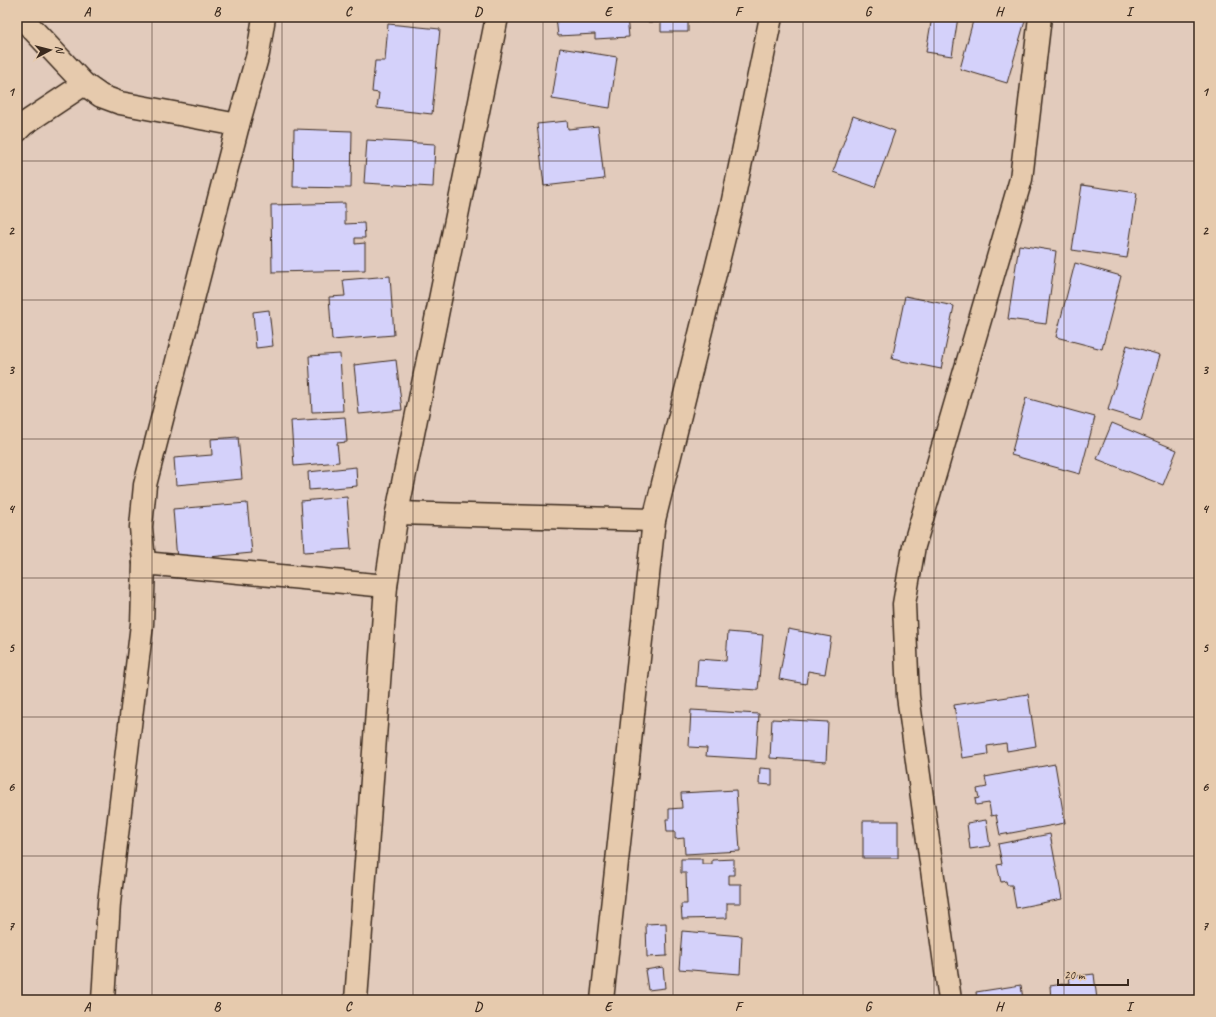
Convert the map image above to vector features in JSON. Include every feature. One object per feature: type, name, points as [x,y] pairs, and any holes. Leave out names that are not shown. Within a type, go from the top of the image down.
[{"type":"street","points":[[21,17],[84,84],[101,96],[120,102],[238,125]]},
{"type":"street","points":[[103,1000],[109,903],[142,624],[144,563],[141,527],[145,485],[238,125],[258,54],[264,17]]},
{"type":"street","points":[[356,1000],[386,586],[397,513],[498,17]]},
{"type":"street","points":[[602,1000],[654,520],[732,205],[771,17]]},
{"type":"street","points":[[950,1000],[908,696],[904,604],[914,546],[1021,179],[1040,17]]},
{"type":"street","points":[[17,130],[84,84]]},
{"type":"street","points":[[397,513],[654,520]]},
{"type":"street","points":[[144,563],[386,586]]},
{"type":"building","points":[[556,17],[627,17],[629,37],[595,39],[595,34],[558,36]]},
{"type":"building","points":[[648,17],[712,17],[712,21],[688,21],[688,32],[661,32],[661,22],[648,22]]},
{"type":"building","points":[[932,17],[958,17],[952,56],[926,52]]},
{"type":"building","points":[[974,17],[1011,17],[1025,21],[1007,83],[960,69]]},
{"type":"building","points":[[388,24],[440,29],[432,114],[377,108],[379,93],[372,92],[375,61],[385,61]]},
{"type":"building","points":[[560,48],[617,57],[610,108],[552,99]]},
{"type":"building","points":[[853,116],[895,131],[875,187],[833,172]]},
{"type":"building","points":[[567,121],[568,129],[598,126],[604,179],[544,186],[537,124]]},
{"type":"building","points":[[294,129],[352,131],[351,188],[293,187]]},
{"type":"building","points":[[367,140],[435,144],[433,187],[364,183]]},
{"type":"building","points":[[1082,185],[1137,193],[1127,258],[1072,250]]},
{"type":"building","points":[[345,203],[345,224],[364,223],[365,238],[355,238],[355,244],[365,243],[365,270],[272,272],[271,205]]},
{"type":"building","points":[[1019,245],[1056,251],[1046,324],[1008,319]]},
{"type":"building","points":[[1075,263],[1121,276],[1102,349],[1056,337]]},
{"type":"building","points":[[390,276],[394,335],[332,340],[329,297],[345,296],[343,280]]},
{"type":"building","points":[[905,296],[954,306],[941,369],[892,359]]},
{"type":"building","points":[[269,310],[273,346],[256,348],[253,312]]},
{"type":"building","points":[[1127,345],[1160,355],[1141,420],[1108,410]]},
{"type":"building","points":[[340,354],[343,411],[312,412],[309,356]]},
{"type":"building","points":[[396,360],[402,410],[359,414],[354,365]]},
{"type":"building","points":[[1026,398],[1095,417],[1080,474],[1011,455]]},
{"type":"building","points":[[345,417],[347,442],[337,443],[339,462],[294,466],[291,421]]},
{"type":"building","points":[[1112,423],[1177,450],[1163,485],[1097,459]]},
{"type":"building","points":[[238,437],[242,479],[176,485],[174,458],[212,455],[211,439]]},
{"type":"building","points":[[356,467],[357,486],[309,490],[308,472]]},
{"type":"building","points":[[347,497],[351,549],[304,552],[301,501]]},
{"type":"building","points":[[247,503],[252,553],[177,560],[173,509]]},
{"type":"building","points":[[788,629],[831,637],[825,674],[808,671],[806,684],[779,679]]},
{"type":"building","points":[[728,632],[763,635],[758,690],[696,686],[698,659],[726,661]]},
{"type":"building","points":[[1028,694],[1036,746],[1007,751],[1006,743],[987,746],[988,754],[962,758],[954,705]]},
{"type":"building","points":[[691,710],[759,714],[756,759],[706,756],[707,748],[689,747]]},
{"type":"building","points":[[772,719],[828,722],[826,762],[770,758]]},
{"type":"building","points":[[1055,764],[1065,823],[1000,835],[996,815],[991,816],[989,803],[976,805],[975,799],[979,798],[977,789],[987,787],[985,777]]},
{"type":"building","points":[[760,768],[772,769],[772,785],[759,784]]},
{"type":"building","points":[[736,790],[740,851],[685,854],[684,838],[675,839],[675,832],[667,832],[666,819],[669,819],[669,809],[682,808],[681,793]]},
{"type":"building","points":[[986,820],[990,846],[970,849],[967,823]]},
{"type":"building","points":[[863,821],[898,821],[898,858],[863,858]]},
{"type":"building","points":[[1050,834],[1062,899],[1016,908],[1012,885],[1007,885],[1006,881],[1001,882],[997,865],[1002,864],[998,844]]},
{"type":"building","points":[[681,859],[702,859],[702,864],[712,864],[712,860],[734,859],[734,875],[729,875],[729,884],[741,884],[741,903],[727,903],[727,918],[682,919],[681,904],[687,904],[686,873],[681,873]]},
{"type":"building","points":[[666,923],[667,956],[647,957],[646,924]]},
{"type":"building","points":[[682,931],[742,936],[740,974],[679,969]]},
{"type":"building","points":[[663,967],[665,988],[648,990],[645,970]]},
{"type":"building","points":[[1094,974],[1097,1000],[1051,1000],[1050,986],[1070,983],[1069,977]]},
{"type":"building","points":[[1021,985],[1023,1000],[977,1000],[976,992]]}]
